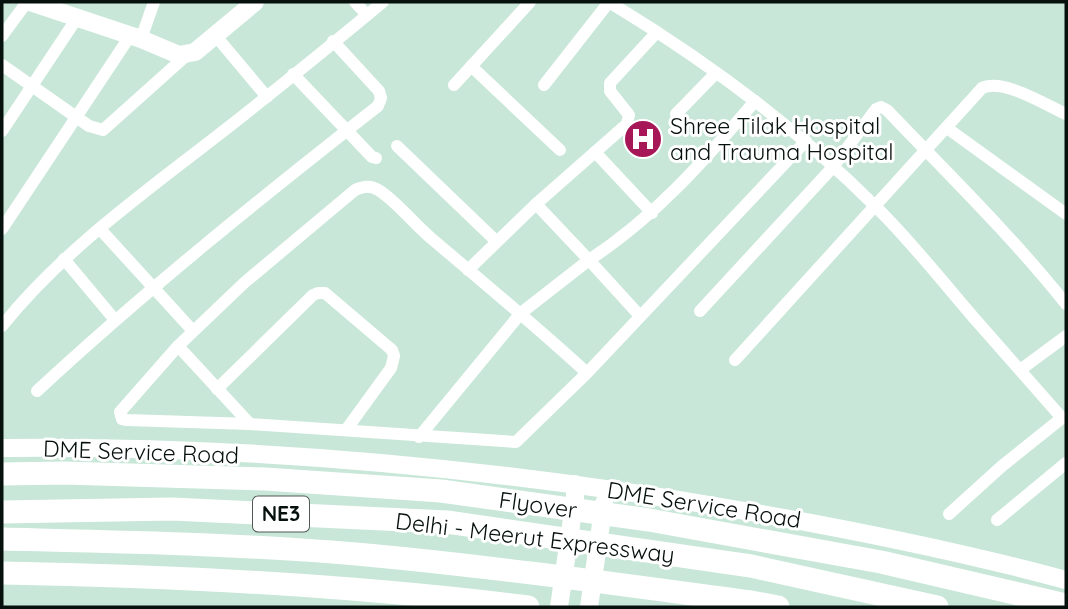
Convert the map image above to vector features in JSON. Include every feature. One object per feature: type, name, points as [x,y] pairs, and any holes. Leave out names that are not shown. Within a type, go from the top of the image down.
[{"type":"highway","name":"Flyover","points":[[2,474],[64,473],[265,479],[441,491],[663,522],[881,562],[1066,605]]},
{"type":"highway","name":"Delhi - Meerut Expressway","points":[[2,512],[186,509],[447,522],[751,566],[937,607]]},
{"type":"highway","name":"Delhi - Meerut Expressway","points":[[2,539],[173,543],[366,555],[554,575],[751,601],[778,607]]},
{"type":"highway","points":[[2,573],[150,575],[320,585],[528,607]]},
{"type":"main road","points":[[28,2],[135,37],[172,54],[195,52],[255,2]]},
{"type":"main road","name":"DME Service Road","points":[[2,448],[172,450],[310,458],[407,465],[575,484],[866,532],[1066,580]]},
{"type":"main road","points":[[558,607],[575,484]]},
{"type":"main road","points":[[589,607],[606,488]]},
{"type":"street","points":[[2,36],[28,2]]},
{"type":"street","points":[[2,229],[76,117],[135,37],[155,2]]},
{"type":"street","points":[[355,2],[367,15]]},
{"type":"street","points":[[2,326],[64,259],[383,2]]},
{"type":"street","points":[[454,85],[530,2]]},
{"type":"street","points":[[544,85],[609,2],[716,73],[806,141],[874,205],[931,265],[1020,370],[1064,416],[1002,466],[949,514]]},
{"type":"street","points":[[2,131],[77,18]]},
{"type":"street","points":[[468,270],[496,241],[629,120],[627,111],[610,91],[610,83],[657,32]]},
{"type":"street","points":[[215,35],[267,97]]},
{"type":"street","points":[[37,391],[115,320],[378,106],[381,98],[379,91],[333,41]]},
{"type":"street","points":[[2,65],[76,117],[97,130],[103,130],[188,54]]},
{"type":"street","points":[[471,66],[560,150]]},
{"type":"street","points":[[676,114],[716,73]]},
{"type":"street","points":[[293,74],[346,131],[376,158]]},
{"type":"street","points":[[735,360],[982,88],[989,85],[1012,89],[1066,114]]},
{"type":"street","points":[[419,437],[521,313],[652,213],[755,101]]},
{"type":"street","points":[[700,311],[833,167],[876,109],[881,107],[887,110],[1033,262],[1066,304]]},
{"type":"street","points":[[947,128],[1066,214]]},
{"type":"street","points":[[587,373],[521,313],[419,228],[381,191],[364,187],[355,190],[254,275],[193,331],[120,412],[122,418],[516,442],[587,373],[806,141]]},
{"type":"street","points":[[397,146],[496,241]]},
{"type":"street","points":[[595,152],[652,213]]},
{"type":"street","points":[[536,204],[640,316]]},
{"type":"street","points":[[100,229],[193,331]]},
{"type":"street","points":[[64,259],[115,320]]},
{"type":"street","points":[[217,389],[313,296],[325,293],[392,350],[394,356],[391,368],[346,430]]},
{"type":"street","points":[[1020,370],[1066,336]]},
{"type":"street","points":[[178,346],[250,424]]},
{"type":"street","points":[[997,520],[1066,463]]},
{"type":"place","name":"Shree Tilak Hospital and Trauma Hospital","points":[[643,139]]}]
